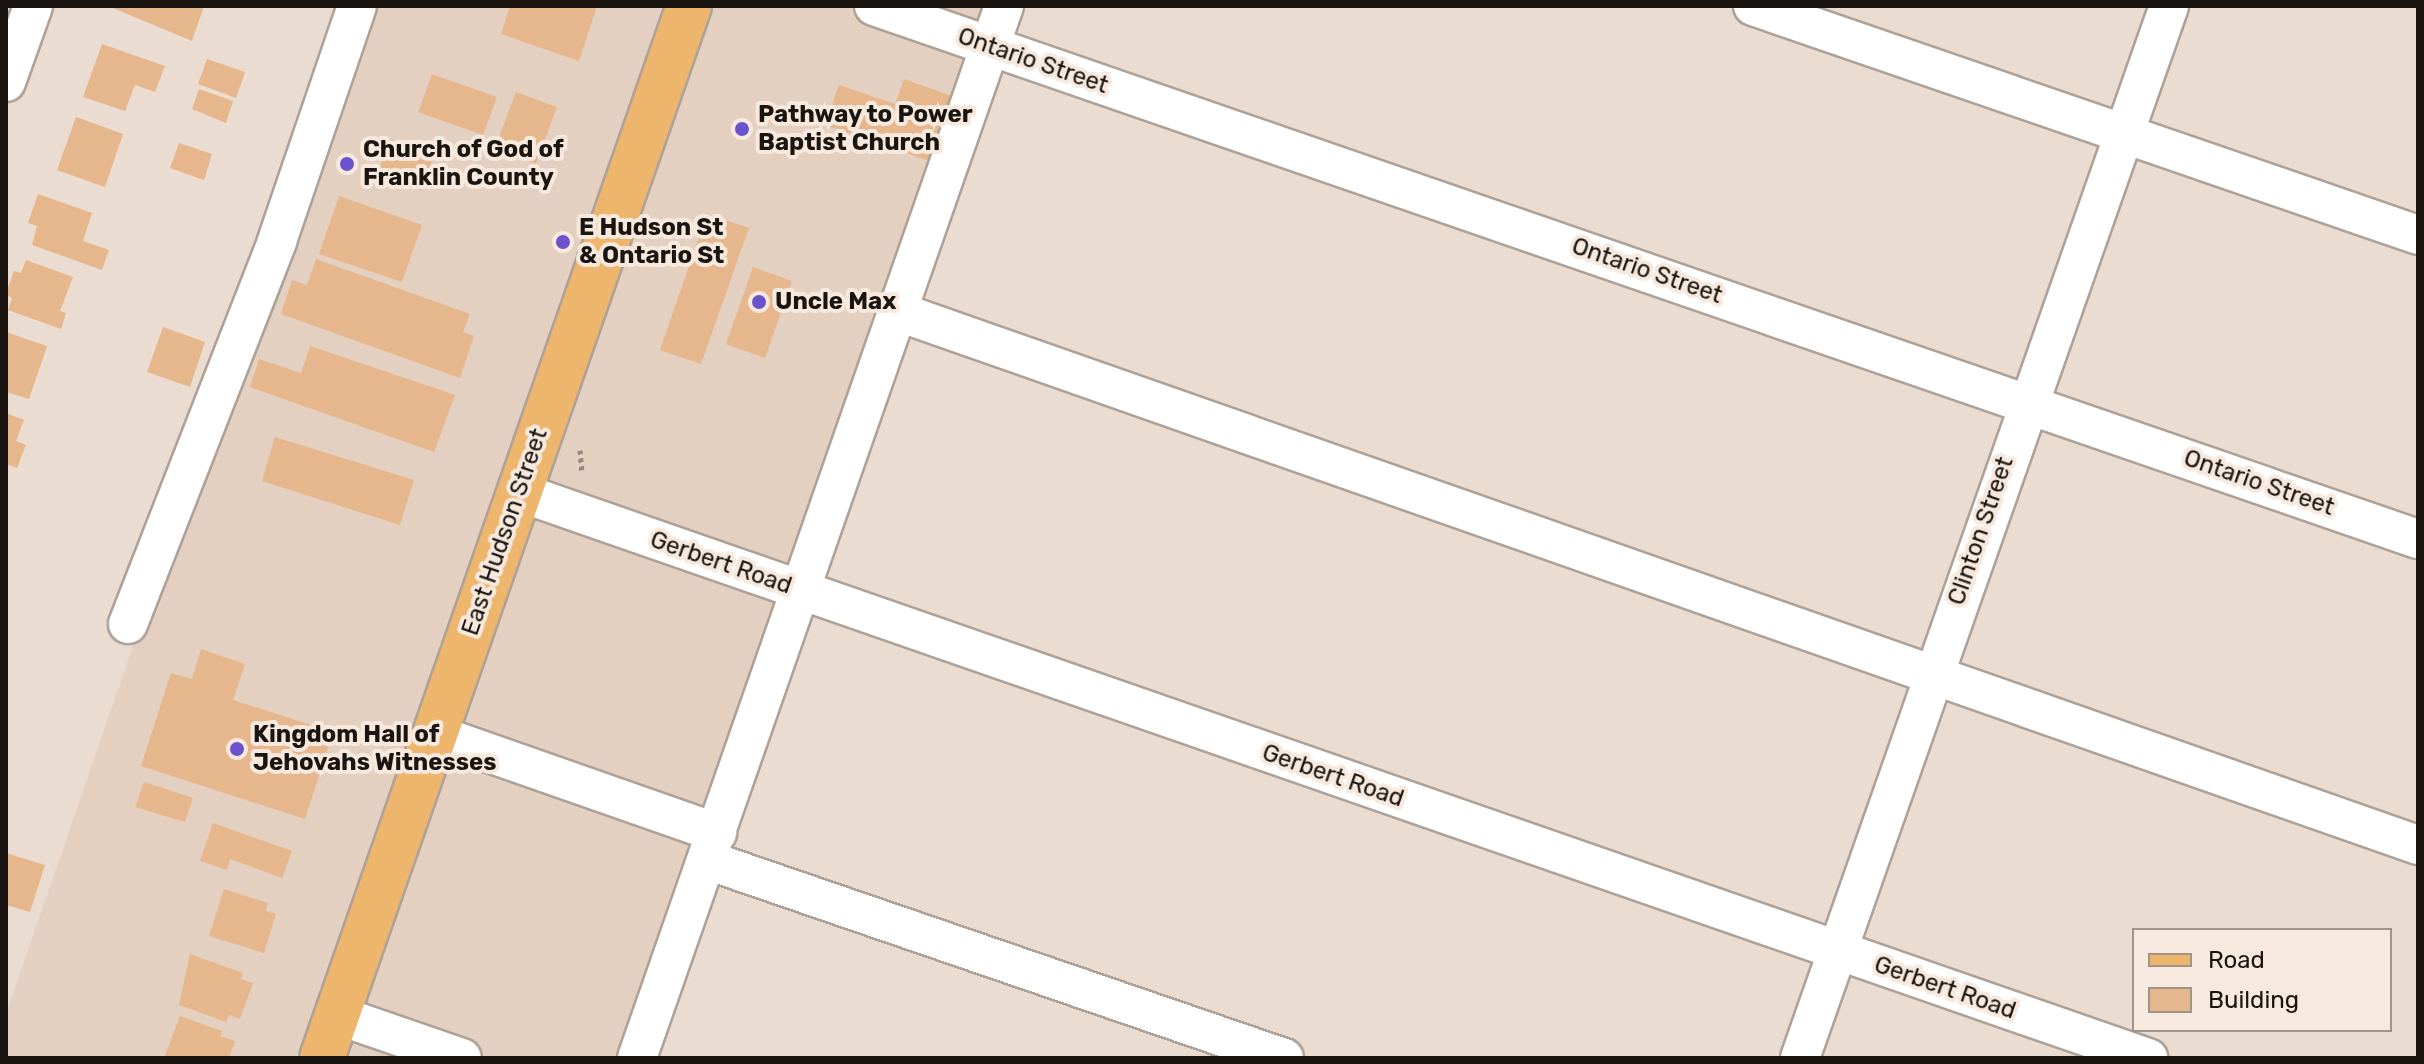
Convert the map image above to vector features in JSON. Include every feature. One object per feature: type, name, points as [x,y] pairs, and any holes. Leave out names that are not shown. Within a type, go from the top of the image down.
[{"type":"main road","name":"East Hudson Street","points":[[322,1058],[689,6]]},
{"type":"street","points":[[6,82],[33,6]]},
{"type":"street","points":[[128,624],[277,241],[357,6]]},
{"type":"street","name":"Ontario Street","points":[[874,6],[2418,539]]},
{"type":"street","points":[[637,1058],[803,592],[1004,6]]},
{"type":"street","points":[[1753,6],[2418,235]]},
{"type":"street","name":"Clinton Street","points":[[1800,1058],[1930,675],[2127,134],[2169,6]]},
{"type":"street","points":[[899,312],[2418,845]]},
{"type":"street","name":"Gerbert Road","points":[[519,492],[2148,1058]]},
{"type":"street","points":[[435,734],[712,847],[1284,1058]]},
{"type":"street","points":[[337,1015],[462,1058]]},
{"type":"shaded area","points":[[354,6],[1002,6],[633,1058],[6,1058],[6,1014]]},
{"type":"building","points":[[108,6],[204,6],[192,41]]},
{"type":"building","points":[[510,6],[597,6],[579,61],[501,34]]},
{"type":"building","points":[[102,44],[165,66],[155,92],[135,85],[125,111],[83,97]]},
{"type":"building","points":[[207,59],[245,72],[236,98],[198,84]]},
{"type":"building","points":[[432,74],[497,97],[483,135],[418,112]]},
{"type":"building","points":[[904,79],[957,98],[935,163],[825,125],[839,85],[895,104]]},
{"type":"building","points":[[199,89],[233,101],[226,123],[192,109]]},
{"type":"building","points":[[516,92],[557,107],[536,164],[495,148]]},
{"type":"building","points":[[76,117],[123,134],[105,187],[57,170]]},
{"type":"building","points":[[390,139],[434,155],[422,190],[377,175]]},
{"type":"building","points":[[179,143],[212,154],[204,180],[170,168]]},
{"type":"building","points":[[38,194],[92,213],[83,241],[109,250],[102,270],[32,245],[37,226],[28,223]]},
{"type":"building","points":[[339,196],[422,225],[402,282],[319,254]]},
{"type":"building","points":[[707,214],[749,228],[701,364],[660,350]]},
{"type":"building","points":[[316,259],[470,314],[463,332],[474,336],[460,378],[281,314],[292,280],[307,285]]},
{"type":"building","points":[[26,260],[73,277],[60,311],[66,313],[61,329],[8,310],[12,298],[6,294],[14,271],[21,273]]},
{"type":"building","points":[[753,267],[792,281],[765,358],[726,344]]},
{"type":"building","points":[[163,327],[205,342],[190,387],[147,372]]},
{"type":"building","points":[[6,332],[47,346],[29,399],[6,392]]},
{"type":"building","points":[[310,346],[455,395],[434,452],[250,387],[259,359],[301,373]]},
{"type":"building","points":[[6,413],[24,420],[16,441],[26,445],[17,468],[6,464]]},
{"type":"building","points":[[275,437],[414,480],[400,525],[262,481]]},
{"type":"building","name":"Kingdom Hall of Jehovahs Witnesses","points":[[201,649],[245,664],[233,700],[333,732],[305,819],[141,766],[171,673],[192,679]]},
{"type":"building","points":[[144,782],[193,798],[185,822],[135,807]]},
{"type":"building","points":[[213,823],[292,851],[282,878],[230,859],[227,870],[200,861]]},
{"type":"building","points":[[6,853],[45,865],[30,912],[6,905]]},
{"type":"building","points":[[224,889],[268,903],[266,911],[276,914],[264,953],[209,936]]},
{"type":"building","points":[[190,954],[243,973],[241,979],[253,983],[240,1019],[229,1015],[226,1022],[179,1005]]},
{"type":"building","points":[[180,1016],[222,1031],[220,1036],[235,1041],[229,1058],[164,1058]]},
{"type":"place","name":"Pathway to Power Baptist Church","points":[[742,129]]},
{"type":"place","name":"Church of God of Franklin County","points":[[347,164]]},
{"type":"place","name":"E Hudson St & Ontario St","points":[[563,242]]},
{"type":"place","name":"Uncle Max","points":[[759,302]]},
{"type":"place","name":"Kingdom Hall of Jehovahs Witnesses","points":[[237,749]]}]
